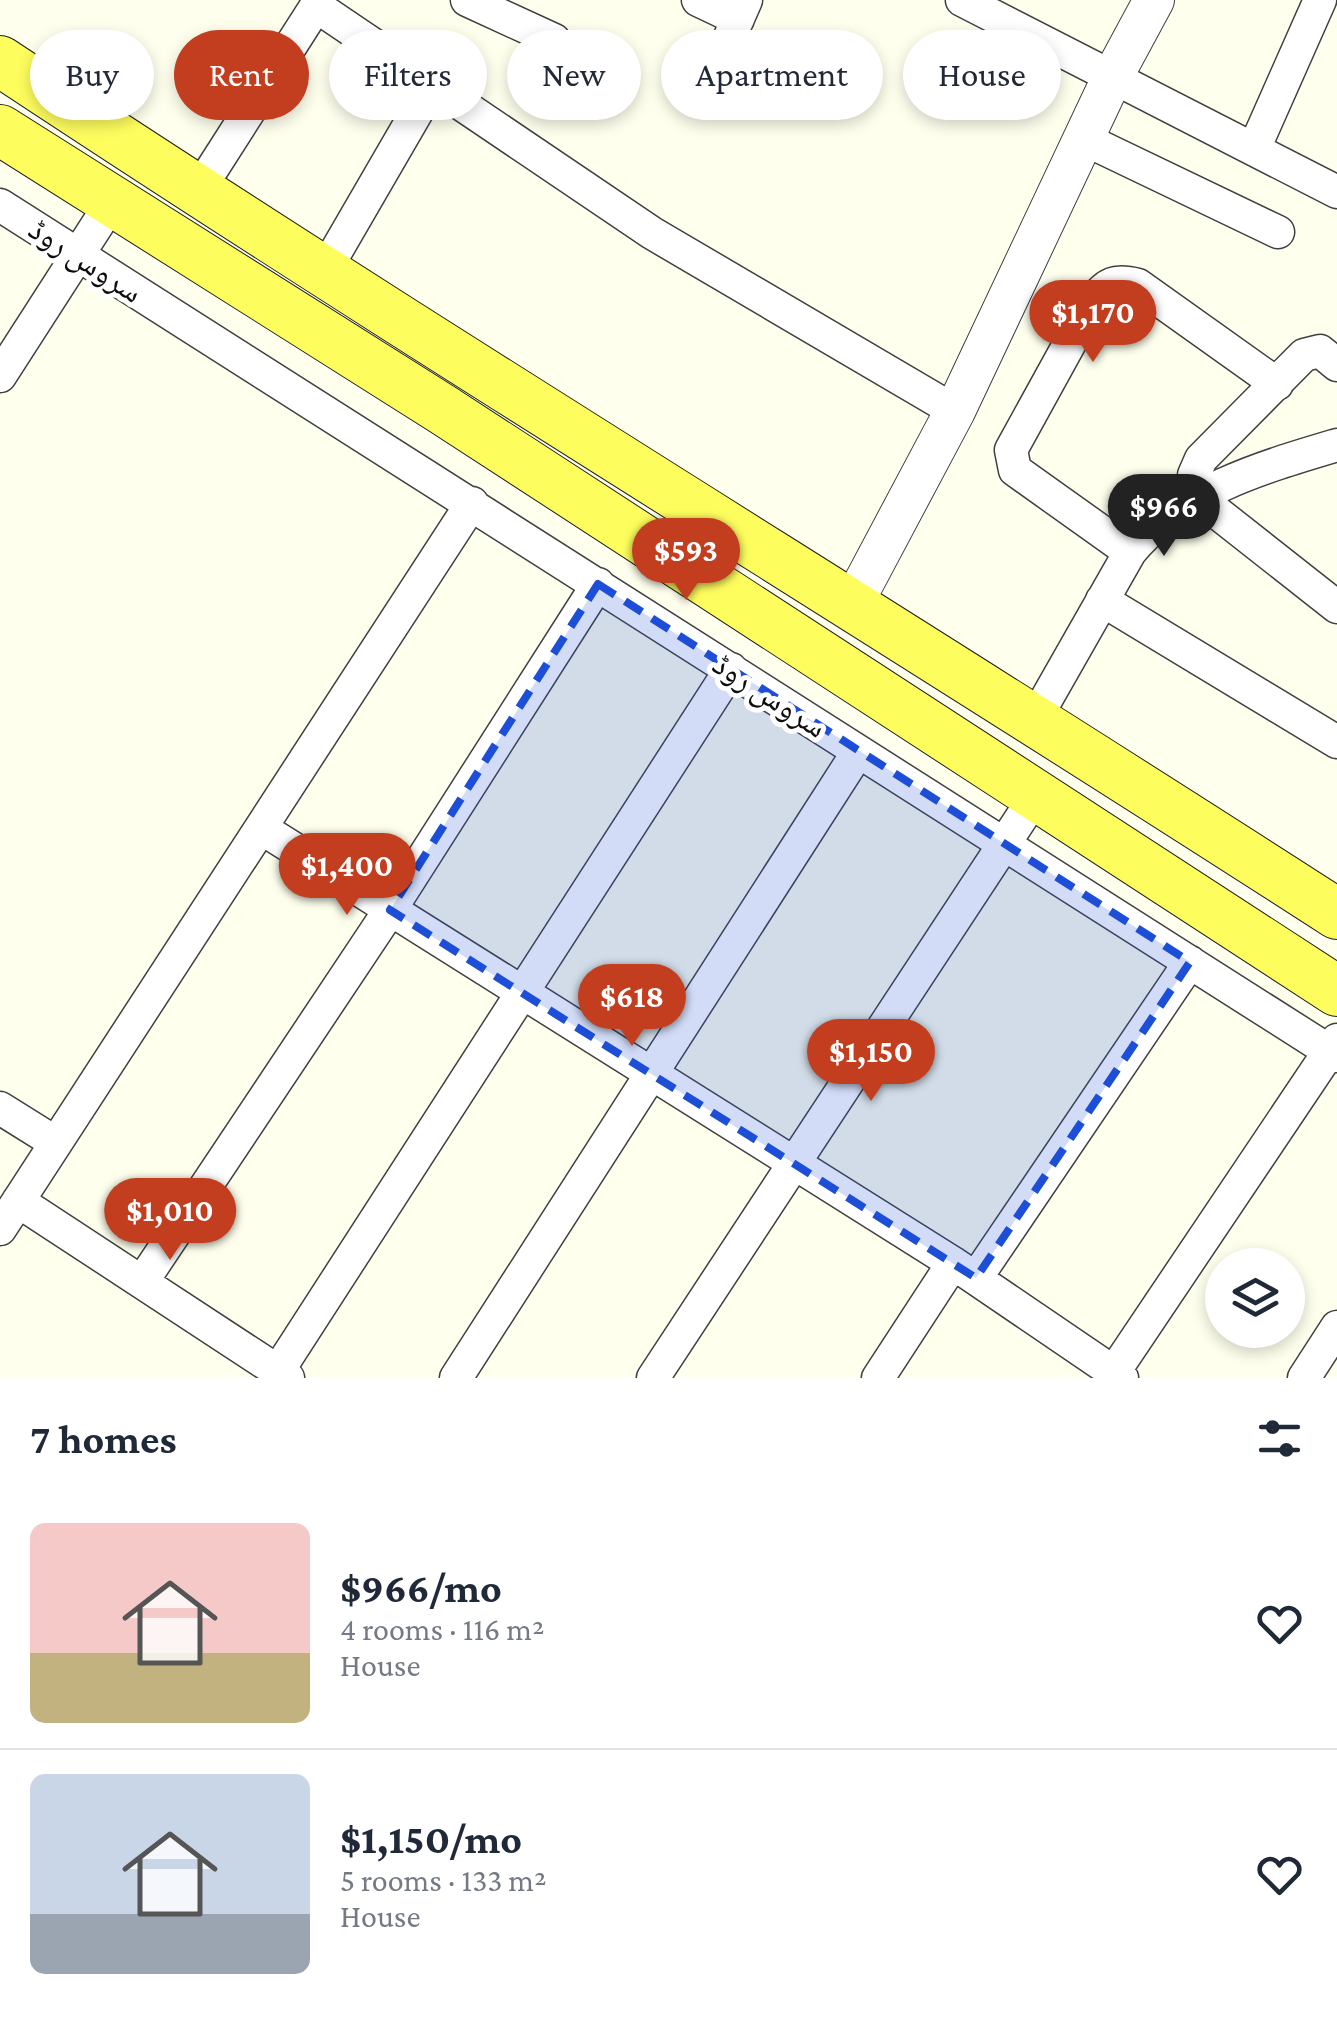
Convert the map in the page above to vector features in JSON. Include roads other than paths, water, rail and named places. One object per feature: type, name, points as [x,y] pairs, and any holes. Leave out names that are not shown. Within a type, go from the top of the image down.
[{"type":"main road","points":[[0,61],[324,272],[853,602],[1337,914]]},
{"type":"main road","points":[[0,130],[426,399],[1337,991]]},
{"type":"street","points":[[468,0],[532,30]]},
{"type":"street","points":[[698,0],[742,9]]},
{"type":"street","points":[[962,0],[1337,192]]},
{"type":"street","points":[[853,602],[955,411],[1113,76],[1154,0]]},
{"type":"street","points":[[1254,149],[1320,0]]},
{"type":"street","points":[[198,191],[318,3],[356,30]]},
{"type":"street","points":[[324,272],[411,120]]},
{"type":"street","points":[[485,120],[652,233],[955,411]]},
{"type":"street","points":[[1084,139],[1278,232]]},
{"type":"street","points":[[0,376],[112,202]]},
{"type":"street","name":"سروس روڈ","points":[[0,205],[1005,846],[1335,1049]]},
{"type":"street","points":[[1130,552],[1015,470],[1011,461],[1011,450],[1092,301],[1107,284],[1119,280],[1138,285],[1277,384]]},
{"type":"street","points":[[1337,365],[1313,349],[1200,459],[1194,475],[1196,496],[1337,607]]},
{"type":"street","points":[[1035,719],[1130,552],[1148,530],[1196,496],[1330,454]]},
{"type":"street","points":[[0,1229],[472,503]]},
{"type":"street","points":[[142,1282],[390,910],[598,584]]},
{"type":"street","points":[[1102,600],[1337,742]]},
{"type":"street","points":[[18,1201],[283,1375],[521,992],[731,669]]},
{"type":"street","points":[[456,1378],[858,752]]},
{"type":"street","points":[[654,1378],[1036,797]]},
{"type":"street","points":[[260,828],[964,1271],[1099,1371],[1335,1049]]},
{"type":"street","points":[[878,1378],[964,1271],[1190,962]]},
{"type":"street","points":[[0,1108],[56,1143]]},
{"type":"street","points":[[1304,1378],[1337,1327]]}]
